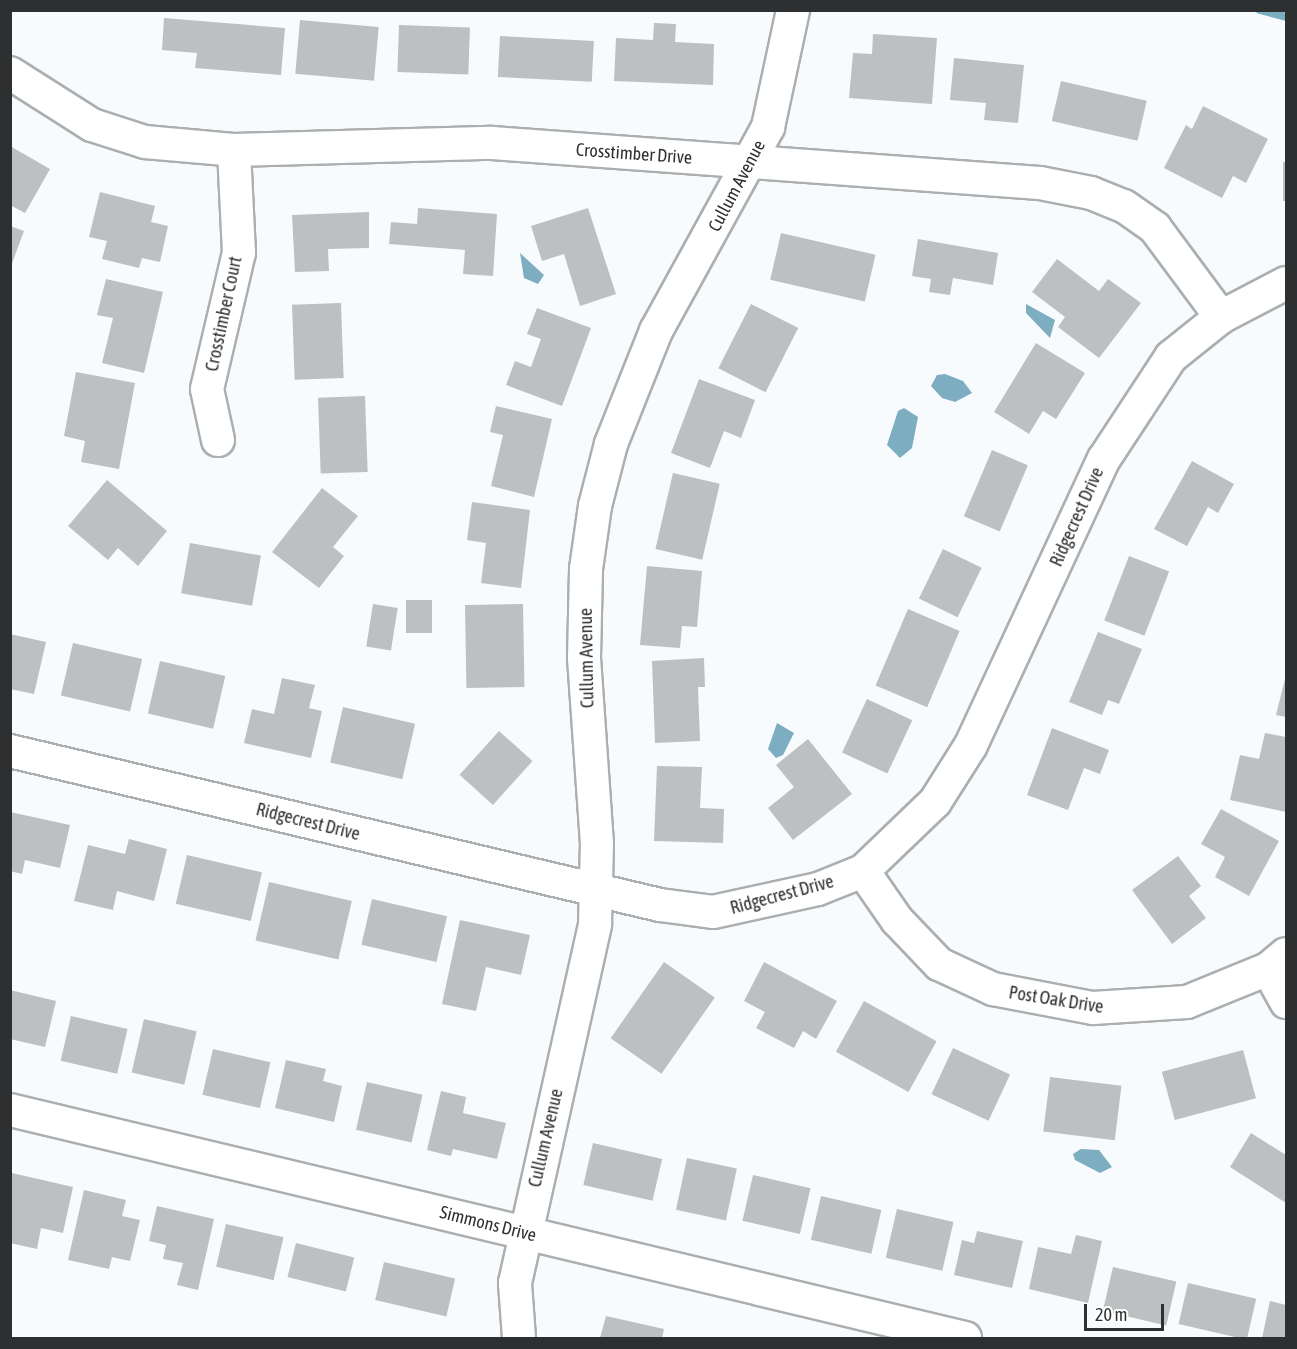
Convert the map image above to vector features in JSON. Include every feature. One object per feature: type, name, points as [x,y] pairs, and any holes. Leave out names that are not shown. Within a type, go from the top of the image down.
[{"type":"street","name":"Cullum Avenue","points":[[519,1338],[515,1283],[598,892],[584,658],[586,569],[595,506],[611,444],[656,331],[752,162],[768,127],[793,12]]},
{"type":"street","name":"Crosstimber Drive","points":[[10,73],[92,125],[145,142],[234,150],[492,143],[1040,183],[1091,193],[1124,206],[1155,228],[1221,317]]},
{"type":"street","name":"Crosstimber Court","points":[[218,440],[207,389],[239,253],[234,150]]},
{"type":"street","name":"Ridgecrest Drive","points":[[10,751],[598,892],[713,912],[818,889],[863,871],[935,802],[971,745],[1104,459],[1136,402],[1171,357],[1221,317],[1287,283]]},
{"type":"street","name":"Post Oak Drive","points":[[863,871],[897,920],[939,964],[993,990],[1093,1008],[1136,1008],[1187,1002],[1277,962]]},
{"type":"street","points":[[1277,962],[1287,1002]]},
{"type":"street","name":"Simmons Drive","points":[[10,1110],[965,1338]]},
{"type":"water","points":[[520,253],[544,275],[538,284],[524,278]]},
{"type":"water","points":[[1026,304],[1055,320],[1050,338],[1026,313]]},
{"type":"water","points":[[945,374],[963,381],[972,393],[955,402],[942,398],[931,386],[937,375]]},
{"type":"water","points":[[904,408],[918,417],[912,448],[900,458],[887,445],[898,411]]},
{"type":"water","points":[[777,723],[794,733],[783,755],[776,758],[768,749]]},
{"type":"water","points":[[1081,1149],[1099,1150],[1112,1167],[1100,1173],[1075,1160],[1073,1154]]},
{"type":"building","points":[[164,18],[285,28],[281,75],[195,68],[197,53],[162,50]]},
{"type":"building","points":[[300,20],[379,27],[374,81],[295,74]]},
{"type":"building","points":[[654,23],[676,24],[675,42],[714,44],[713,85],[614,81],[616,38],[653,40]]},
{"type":"building","points":[[399,25],[470,27],[468,74],[397,72]]},
{"type":"building","points":[[873,34],[937,38],[932,104],[849,98],[853,53],[872,54]]},
{"type":"building","points":[[500,36],[594,41],[592,82],[498,77]]},
{"type":"building","points":[[954,58],[1024,65],[1018,123],[984,120],[986,103],[950,100]]},
{"type":"building","points":[[1061,81],[1147,101],[1138,141],[1052,121]]},
{"type":"building","points":[[1203,106],[1268,139],[1246,183],[1233,176],[1222,198],[1164,168],[1186,125],[1192,129]]},
{"type":"building","points":[[10,146],[50,169],[25,213],[10,205]]},
{"type":"building","points":[[1283,162],[1286,162],[1286,201],[1283,201]]},
{"type":"building","points":[[100,192],[155,206],[151,222],[168,226],[160,262],[142,258],[139,268],[102,259],[107,241],[89,237]]},
{"type":"building","points":[[418,208],[497,214],[493,276],[463,274],[465,250],[389,244],[391,222],[417,224]]},
{"type":"building","points":[[588,208],[616,294],[580,306],[564,254],[542,261],[531,226]]},
{"type":"building","points":[[369,212],[369,248],[328,249],[329,271],[295,272],[292,215]]},
{"type":"building","points":[[10,226],[24,231],[11,266],[10,266]]},
{"type":"building","points":[[781,233],[876,255],[865,302],[770,280]]},
{"type":"building","points":[[918,239],[998,253],[993,285],[953,278],[950,295],[929,292],[931,279],[912,276]]},
{"type":"building","points":[[1057,259],[1099,291],[1108,279],[1141,303],[1099,358],[1058,327],[1065,317],[1032,292]]},
{"type":"building","points":[[106,279],[163,292],[144,373],[102,363],[113,318],[97,315]]},
{"type":"building","points":[[341,303],[344,378],[295,380],[292,305]]},
{"type":"building","points":[[751,304],[798,328],[766,392],[718,368]]},
{"type":"building","points":[[537,308],[591,328],[562,406],[506,385],[515,361],[531,367],[541,339],[527,334]]},
{"type":"building","points":[[1036,343],[1085,373],[1056,419],[1043,411],[1029,434],[994,412]]},
{"type":"building","points":[[76,372],[135,383],[119,469],[81,462],[85,441],[64,436]]},
{"type":"building","points":[[699,379],[755,400],[741,438],[724,431],[710,468],[671,453]]},
{"type":"building","points":[[365,396],[368,472],[321,474],[318,398]]},
{"type":"building","points":[[496,406],[552,419],[534,497],[491,486],[503,435],[490,432]]},
{"type":"building","points":[[992,450],[1028,465],[1000,532],[964,516]]},
{"type":"building","points":[[1192,461],[1234,484],[1218,513],[1208,507],[1187,546],[1154,529]]},
{"type":"building","points":[[673,473],[720,484],[702,560],[655,549]]},
{"type":"building","points":[[107,480],[167,531],[138,566],[118,548],[108,560],[68,526]]},
{"type":"building","points":[[322,488],[358,516],[333,547],[344,556],[319,588],[272,552]]},
{"type":"building","points":[[472,502],[530,510],[521,588],[481,583],[486,543],[467,540]]},
{"type":"building","points":[[190,543],[261,556],[252,606],[181,593]]},
{"type":"building","points":[[943,549],[982,568],[958,617],[919,598]]},
{"type":"building","points":[[1129,556],[1169,571],[1144,636],[1104,620]]},
{"type":"building","points":[[647,566],[702,571],[697,627],[682,626],[680,648],[640,645]]},
{"type":"building","points":[[406,600],[432,600],[432,633],[406,633]]},
{"type":"building","points":[[373,604],[398,608],[391,650],[366,646]]},
{"type":"building","points":[[523,604],[524,687],[466,688],[465,605]]},
{"type":"building","points":[[908,609],[960,631],[927,707],[876,685]]},
{"type":"building","points":[[1098,632],[1142,649],[1119,704],[1108,700],[1102,715],[1069,702]]},
{"type":"building","points":[[10,634],[46,642],[34,694],[10,689]]},
{"type":"building","points":[[73,643],[142,659],[130,712],[61,696]]},
{"type":"building","points":[[704,658],[705,687],[698,687],[700,741],[655,743],[652,661]]},
{"type":"building","points":[[160,661],[225,676],[213,729],[148,714]]},
{"type":"building","points":[[1286,675],[1286,717],[1276,715]]},
{"type":"building","points":[[282,678],[315,685],[309,708],[322,711],[311,758],[244,743],[252,709],[274,714]]},
{"type":"building","points":[[867,699],[912,720],[887,774],[842,752]]},
{"type":"building","points":[[343,707],[415,724],[402,779],[330,763]]},
{"type":"building","points":[[1052,728],[1109,750],[1100,774],[1084,768],[1068,810],[1027,795]]},
{"type":"building","points":[[499,731],[532,761],[493,805],[460,775]]},
{"type":"building","points":[[1265,733],[1286,737],[1286,812],[1230,800],[1240,755],[1259,759]]},
{"type":"building","points":[[808,739],[852,794],[793,840],[768,808],[794,787],[776,765]]},
{"type":"building","points":[[657,766],[702,767],[700,808],[724,809],[723,843],[654,841]]},
{"type":"building","points":[[1221,809],[1279,841],[1249,896],[1215,877],[1225,857],[1201,844]]},
{"type":"building","points":[[10,812],[70,825],[60,868],[25,860],[22,874],[10,871]]},
{"type":"building","points":[[129,839],[167,849],[154,901],[117,891],[113,910],[74,901],[88,845],[125,854]]},
{"type":"building","points":[[187,855],[262,872],[251,921],[176,904]]},
{"type":"building","points":[[1178,856],[1201,886],[1189,896],[1206,918],[1172,944],[1132,890]]},
{"type":"building","points":[[269,882],[352,901],[338,960],[256,940]]},
{"type":"building","points":[[372,899],[447,916],[436,962],[361,945]]},
{"type":"building","points":[[460,920],[530,935],[521,975],[486,967],[476,1011],[442,1004]]},
{"type":"building","points":[[664,962],[715,998],[661,1074],[611,1038]]},
{"type":"building","points":[[764,962],[837,1001],[816,1039],[803,1031],[794,1048],[756,1028],[765,1012],[744,1001]]},
{"type":"building","points":[[10,990],[56,1001],[45,1047],[10,1039]]},
{"type":"building","points":[[864,1001],[937,1041],[908,1092],[836,1052]]},
{"type":"building","points":[[71,1016],[128,1029],[117,1074],[61,1061]]},
{"type":"building","points":[[144,1019],[197,1031],[184,1085],[132,1073]]},
{"type":"building","points":[[953,1048],[1010,1075],[989,1121],[931,1094]]},
{"type":"building","points":[[213,1049],[270,1062],[260,1108],[202,1095]]},
{"type":"building","points":[[1243,1050],[1256,1098],[1175,1120],[1162,1072]]},
{"type":"building","points":[[286,1060],[326,1069],[323,1081],[342,1086],[334,1122],[275,1108]]},
{"type":"building","points":[[1050,1077],[1121,1086],[1115,1140],[1043,1132]]},
{"type":"building","points":[[367,1082],[423,1095],[412,1143],[356,1130]]},
{"type":"building","points":[[441,1091],[466,1097],[463,1113],[506,1123],[497,1159],[453,1149],[451,1156],[427,1150]]},
{"type":"building","points":[[1251,1133],[1286,1155],[1286,1203],[1230,1167]]},
{"type":"building","points":[[593,1143],[662,1159],[653,1201],[583,1185]]},
{"type":"building","points":[[687,1158],[737,1169],[726,1220],[676,1210]]},
{"type":"building","points":[[12,1173],[73,1187],[63,1233],[41,1228],[37,1249],[10,1243]]},
{"type":"building","points":[[753,1175],[810,1188],[800,1234],[742,1221]]},
{"type":"building","points":[[84,1190],[126,1200],[122,1216],[140,1220],[130,1261],[112,1257],[109,1269],[68,1260]]},
{"type":"building","points":[[821,1196],[881,1210],[871,1254],[811,1240]]},
{"type":"building","points":[[157,1206],[214,1219],[198,1290],[177,1285],[183,1263],[163,1259],[166,1245],[149,1241]]},
{"type":"building","points":[[897,1209],[954,1222],[942,1271],[886,1258]]},
{"type":"building","points":[[226,1224],[283,1237],[274,1280],[216,1267]]},
{"type":"building","points":[[977,1231],[1023,1241],[1012,1288],[954,1275],[962,1240],[974,1243]]},
{"type":"building","points":[[1076,1235],[1102,1241],[1088,1303],[1029,1289],[1038,1247],[1071,1254]]},
{"type":"building","points":[[296,1243],[354,1258],[346,1291],[288,1277]]},
{"type":"building","points":[[384,1262],[455,1278],[446,1316],[375,1300]]},
{"type":"building","points":[[1113,1267],[1176,1282],[1166,1325],[1103,1311]]},
{"type":"building","points":[[1188,1283],[1256,1299],[1247,1338],[1179,1324]]},
{"type":"building","points":[[1270,1301],[1286,1305],[1286,1338],[1262,1338]]},
{"type":"building","points":[[606,1316],[664,1329],[662,1338],[600,1338]]},
{"type":"waterway","points":[[1260,10],[1286,17]]}]
